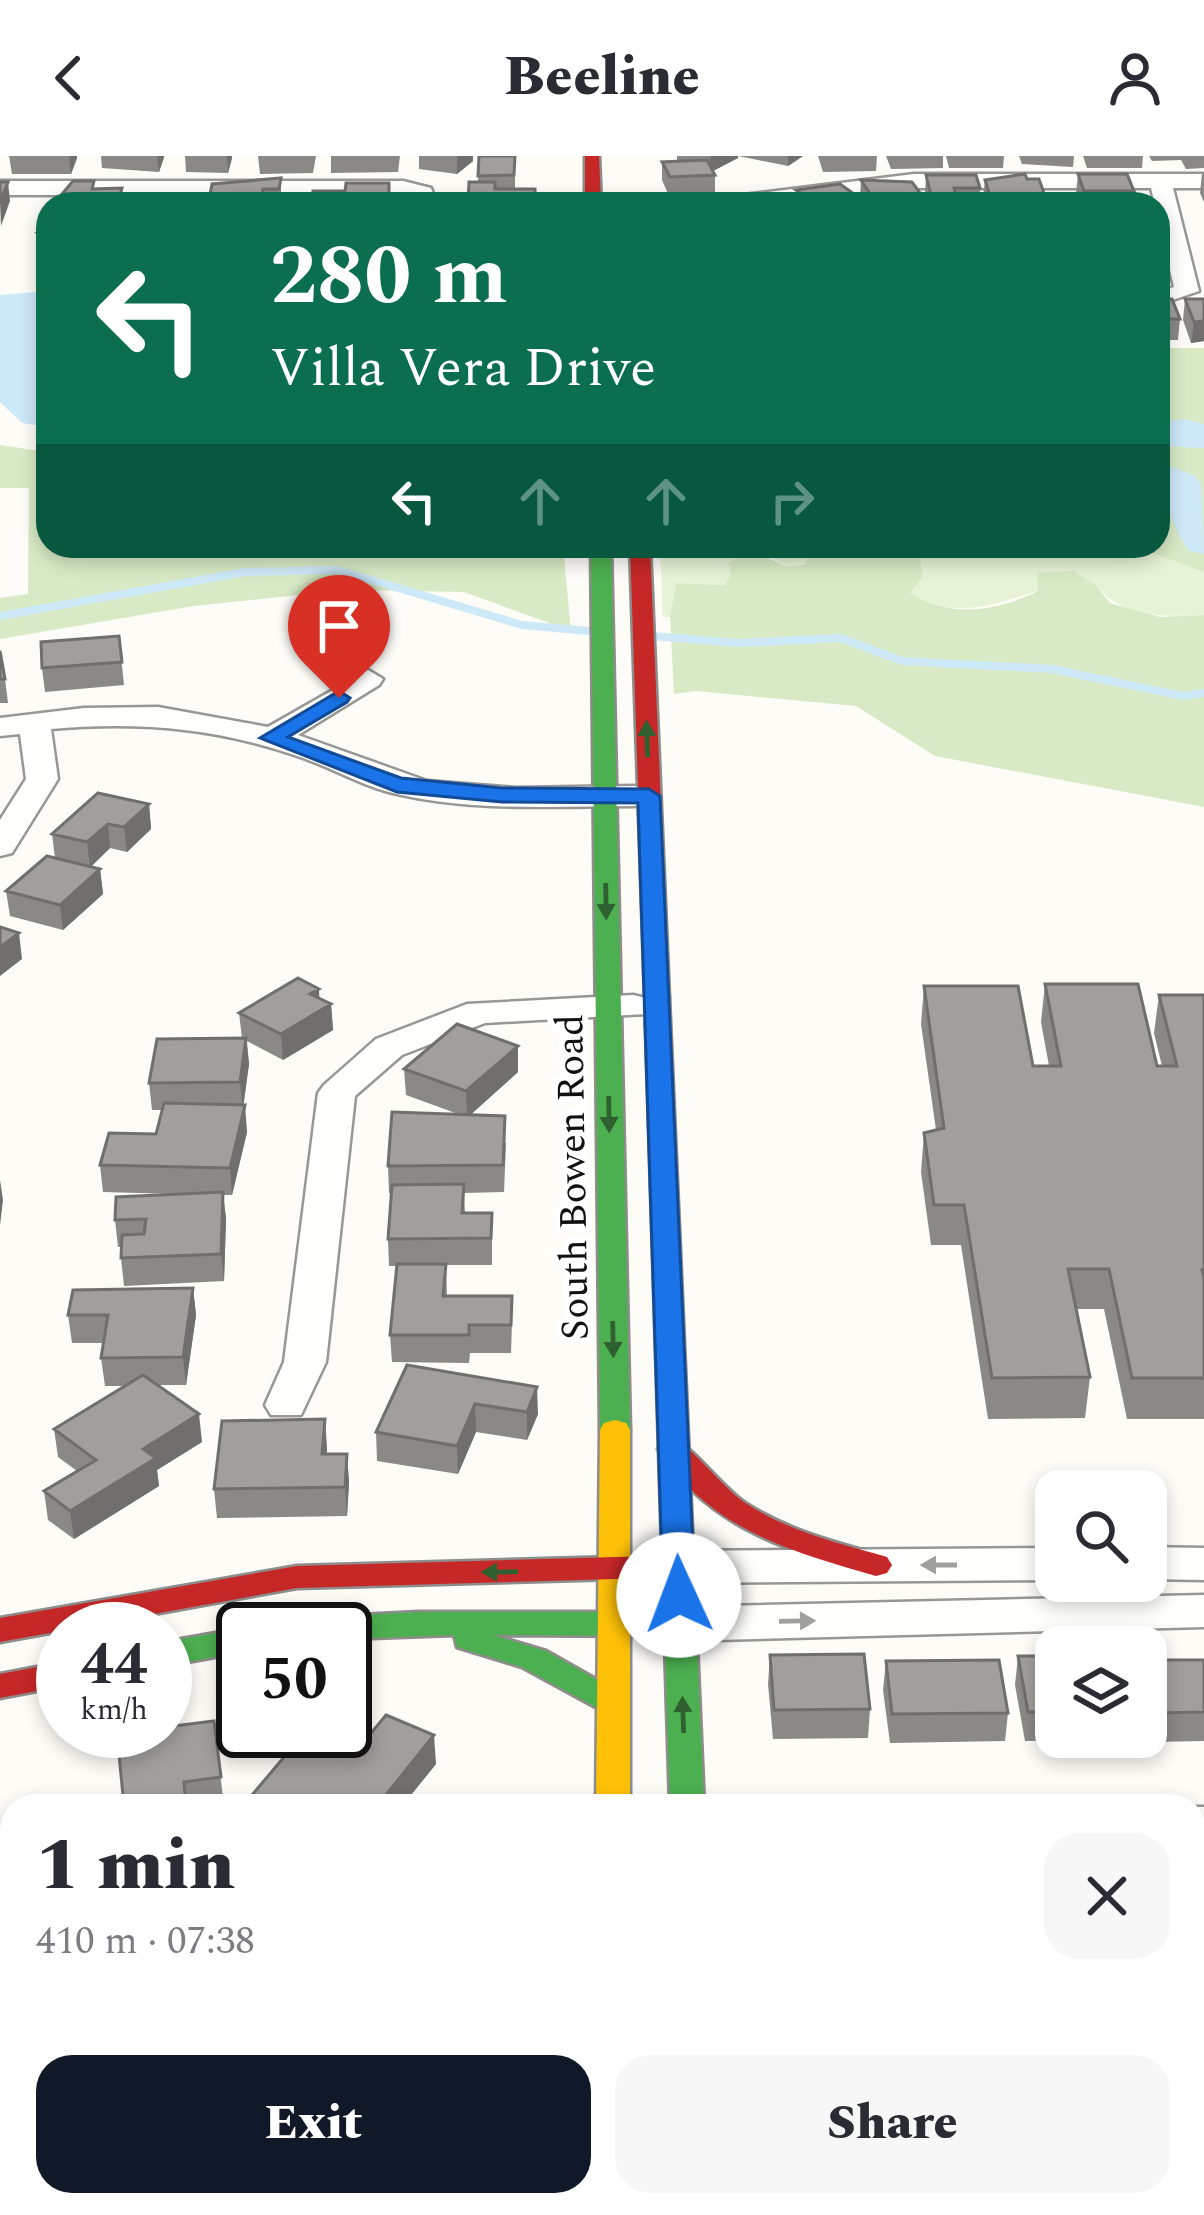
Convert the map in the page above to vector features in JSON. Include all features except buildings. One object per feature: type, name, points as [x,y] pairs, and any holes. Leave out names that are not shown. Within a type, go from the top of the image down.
[{"type":"main road","points":[[592,156],[593,192]]},
{"type":"main road","points":[[619,156],[620,192]]},
{"type":"main road","name":"South Bowen Road","points":[[601,558],[617,1567],[611,1624],[613,1794]]},
{"type":"main road","points":[[641,558],[687,1794]]},
{"type":"main road","points":[[673,1449],[683,1468],[711,1496],[758,1527],[876,1565]]},
{"type":"main road","points":[[0,1630],[297,1577],[678,1567]]},
{"type":"main road","points":[[372,1626],[680,1624]]},
{"type":"main road","points":[[383,1625],[452,1635],[534,1659],[612,1704]]},
{"type":"main road","points":[[0,1686],[36,1679]]},
{"type":"street","points":[[766,180],[782,192]]},
{"type":"street","points":[[813,192],[914,181],[1204,181]]},
{"type":"street","points":[[1160,181],[1163,192]]},
{"type":"street","points":[[0,188],[87,192]]},
{"type":"street","points":[[1170,222],[1187,291],[1170,295]]},
{"type":"street","points":[[271,738],[368,679]]},
{"type":"street","points":[[0,728],[176,713],[271,738],[397,785],[502,795],[649,796]]},
{"type":"street","points":[[0,846],[42,779],[34,722]]},
{"type":"street","points":[[286,1405],[305,1362],[337,1093],[389,1047],[480,1012],[657,1006]]},
{"type":"street","points":[[1167,1563],[1204,1564]]},
{"type":"street","points":[[678,1567],[1035,1564]]},
{"type":"street","points":[[680,1624],[1204,1611]]},
{"type":"green space","points":[[1170,348],[1204,348],[1204,572],[1166,558],[1170,558]]},
{"type":"green space","points":[[0,445],[36,450],[36,558],[564,558],[571,631],[464,592],[345,590],[194,606],[0,639],[0,598],[28,594],[29,488],[0,488]]},
{"type":"green space","points":[[661,558],[769,558],[732,575],[724,585],[676,583],[670,617],[663,617]]},
{"type":"green space","points":[[741,558],[766,558],[786,567],[805,564],[808,558],[920,558],[923,576],[910,593],[957,609],[1006,604],[1038,591],[1037,573],[1073,571],[1095,584],[1110,603],[1160,617],[1204,615],[1204,807],[935,756],[856,706],[696,691],[674,694],[670,617],[676,583],[724,585],[731,575],[728,563]]},
{"type":"green space","points":[[772,558],[809,558],[806,563],[786,567]]},
{"type":"green space","points":[[920,558],[1170,558],[1204,572],[1204,615],[1158,615],[1130,609],[1095,584],[1044,589],[973,608],[942,606],[909,593],[923,575]]},
{"type":"water","points":[[36,292],[36,425],[22,423],[0,402],[0,295]]},
{"type":"waterway","points":[[1170,433],[1204,436]]},
{"type":"waterway","points":[[1170,479],[1181,484],[1204,542]]},
{"type":"waterway","points":[[0,616],[245,572],[338,570],[522,625],[588,631]]},
{"type":"waterway","points":[[653,636],[739,643],[841,638],[902,661],[1052,669],[1183,696],[1204,693]]},
{"type":"traffic: fast","points":[[601,558],[615,1430]]},
{"type":"traffic: fast","points":[[657,997],[687,1794]]},
{"type":"traffic: fast","points":[[372,1626],[648,1624]]},
{"type":"traffic: fast","points":[[468,1639],[534,1659],[612,1704]]},
{"type":"traffic: fast","points":[[192,1649],[216,1645]]},
{"type":"traffic: slow","points":[[613,1794],[615,1430]]},
{"type":"traffic: jam","points":[[592,156],[593,192]]},
{"type":"traffic: jam","points":[[640,558],[657,997]]},
{"type":"traffic: jam","points":[[673,1449],[713,1495],[737,1512],[789,1538],[876,1565]]},
{"type":"traffic: jam","points":[[0,1630],[297,1577],[652,1567]]},
{"type":"traffic: jam","points":[[0,1686],[36,1679]]},
{"type":"route","points":[[339,698],[271,738],[397,785],[502,795],[649,796],[679,1595]]}]
